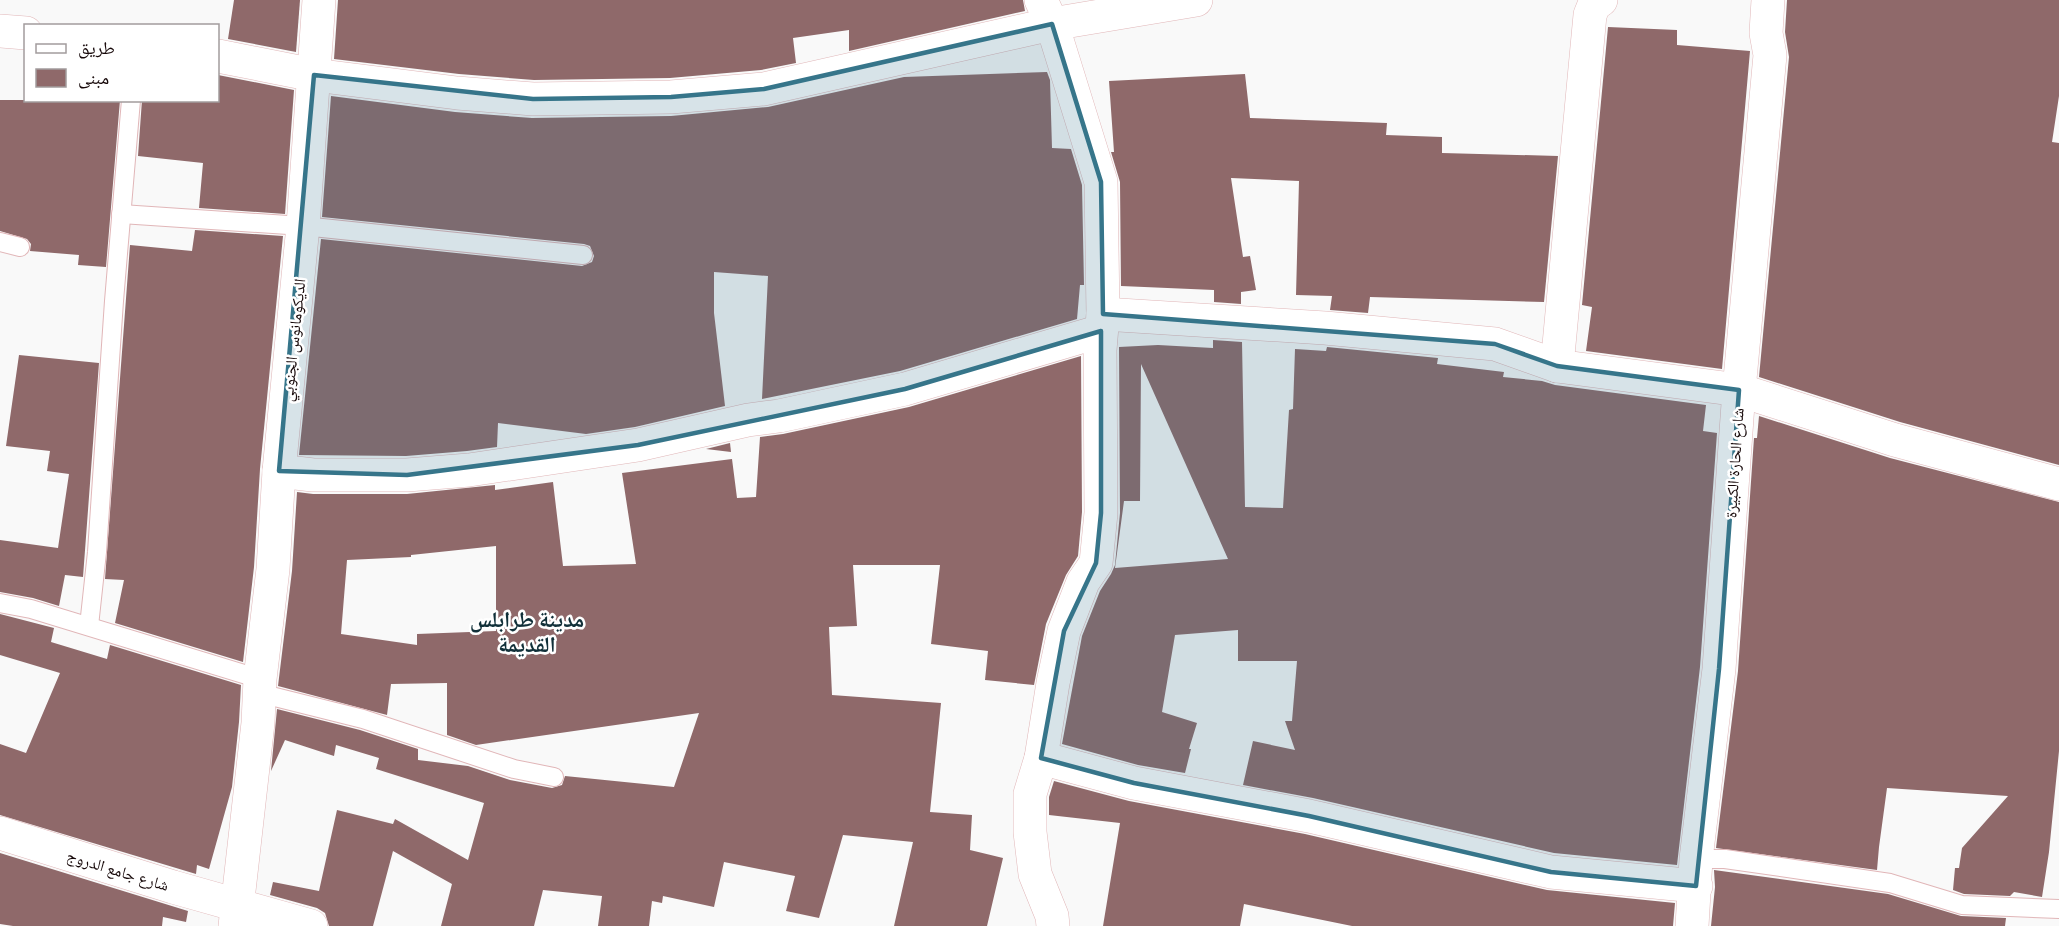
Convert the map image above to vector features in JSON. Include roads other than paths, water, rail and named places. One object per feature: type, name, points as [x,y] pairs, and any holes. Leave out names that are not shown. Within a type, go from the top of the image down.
[{"type":"street","name":"الديكومانوس الجنوبي","points":[[236,916],[273,569],[279,471],[303,226],[319,0]]},
{"type":"street","points":[[219,56],[314,75],[457,93],[533,99],[670,97],[764,88],[1046,12],[1196,0]]},
{"type":"street","points":[[1557,366],[1590,15],[1594,5],[1601,0]]},
{"type":"street","name":"شارع الحارة الكبيرة","points":[[1692,926],[1719,669],[1739,390],[1770,55],[1767,33],[1768,0]]},
{"type":"street","points":[[1046,12],[1101,182],[1101,513],[1096,563],[1083,582],[1064,631],[1041,758],[1030,794],[1030,832],[1035,874],[1052,916],[1053,926]]},
{"type":"street","points":[[0,31],[24,33]]},
{"type":"street","points":[[279,471],[314,475],[417,474],[480,468],[638,445],[905,388],[1102,323],[1325,328],[1496,344],[1557,366],[1739,390],[1895,440],[2059,484]]},
{"type":"street","points":[[1041,758],[1134,783],[1309,816],[1551,872],[1696,872]]},
{"type":"street","name":"شارع جامع الدروج","points":[[0,833],[236,916],[311,926]]},
{"type":"lane","points":[[89,626],[97,552],[131,102]]},
{"type":"lane","points":[[121,214],[303,226],[583,255]]},
{"type":"lane","points":[[0,242],[20,247]]},
{"type":"lane","points":[[0,603],[31,609],[89,626],[260,686],[514,769],[554,777]]},
{"type":"lane","points":[[1696,872],[1725,859],[1890,883],[1962,905],[2059,909]]},
{"type":"district","name":"مدينة طرابلس القديمة","points":[[527,632]]}]
